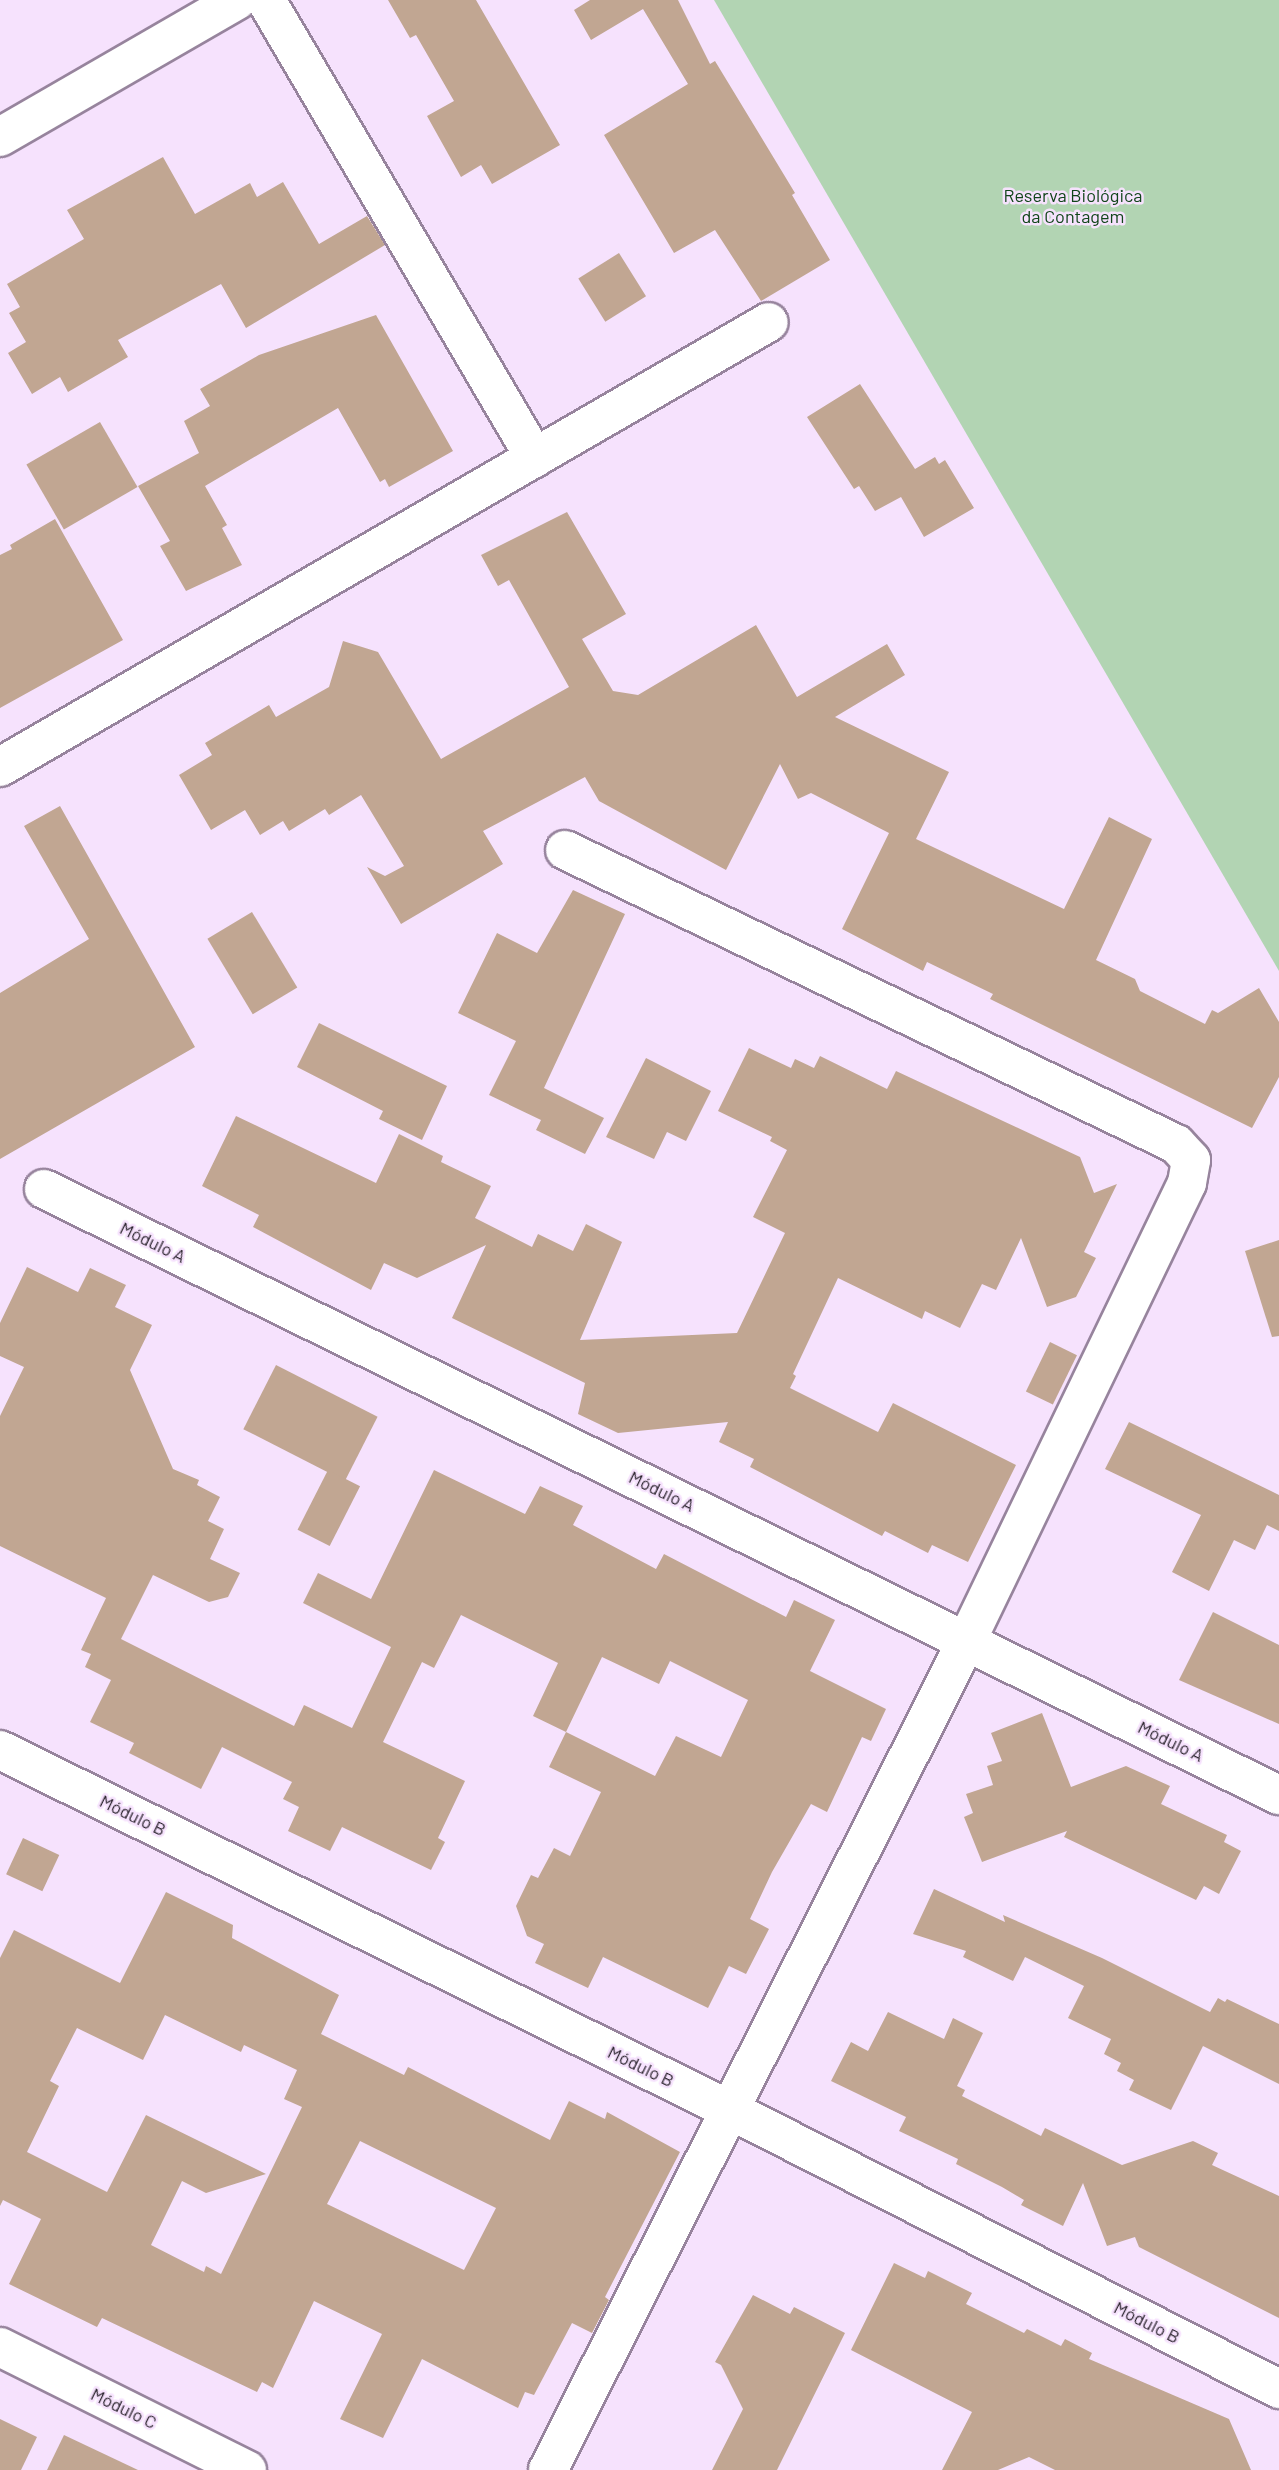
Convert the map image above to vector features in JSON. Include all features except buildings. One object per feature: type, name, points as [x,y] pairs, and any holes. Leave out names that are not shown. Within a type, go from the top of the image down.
[{"type":"street","points":[[0,137],[237,0]]},
{"type":"street","points":[[266,0],[534,458]]},
{"type":"street","points":[[0,766],[769,322]]},
{"type":"street","points":[[548,2470],[732,2111],[967,1640],[1187,1183],[1191,1160],[1176,1144],[565,850]]},
{"type":"street","name":"Módulo A","points":[[44,1189],[1279,1795]]},
{"type":"street","name":"Módulo B","points":[[0,1750],[732,2111],[1279,2389]]},
{"type":"street","name":"Módulo C","points":[[0,2347],[247,2470]]},
{"type":"green space","name":"Reserva Biológica da Contagem","points":[[714,0],[1279,0],[1279,971]]}]
